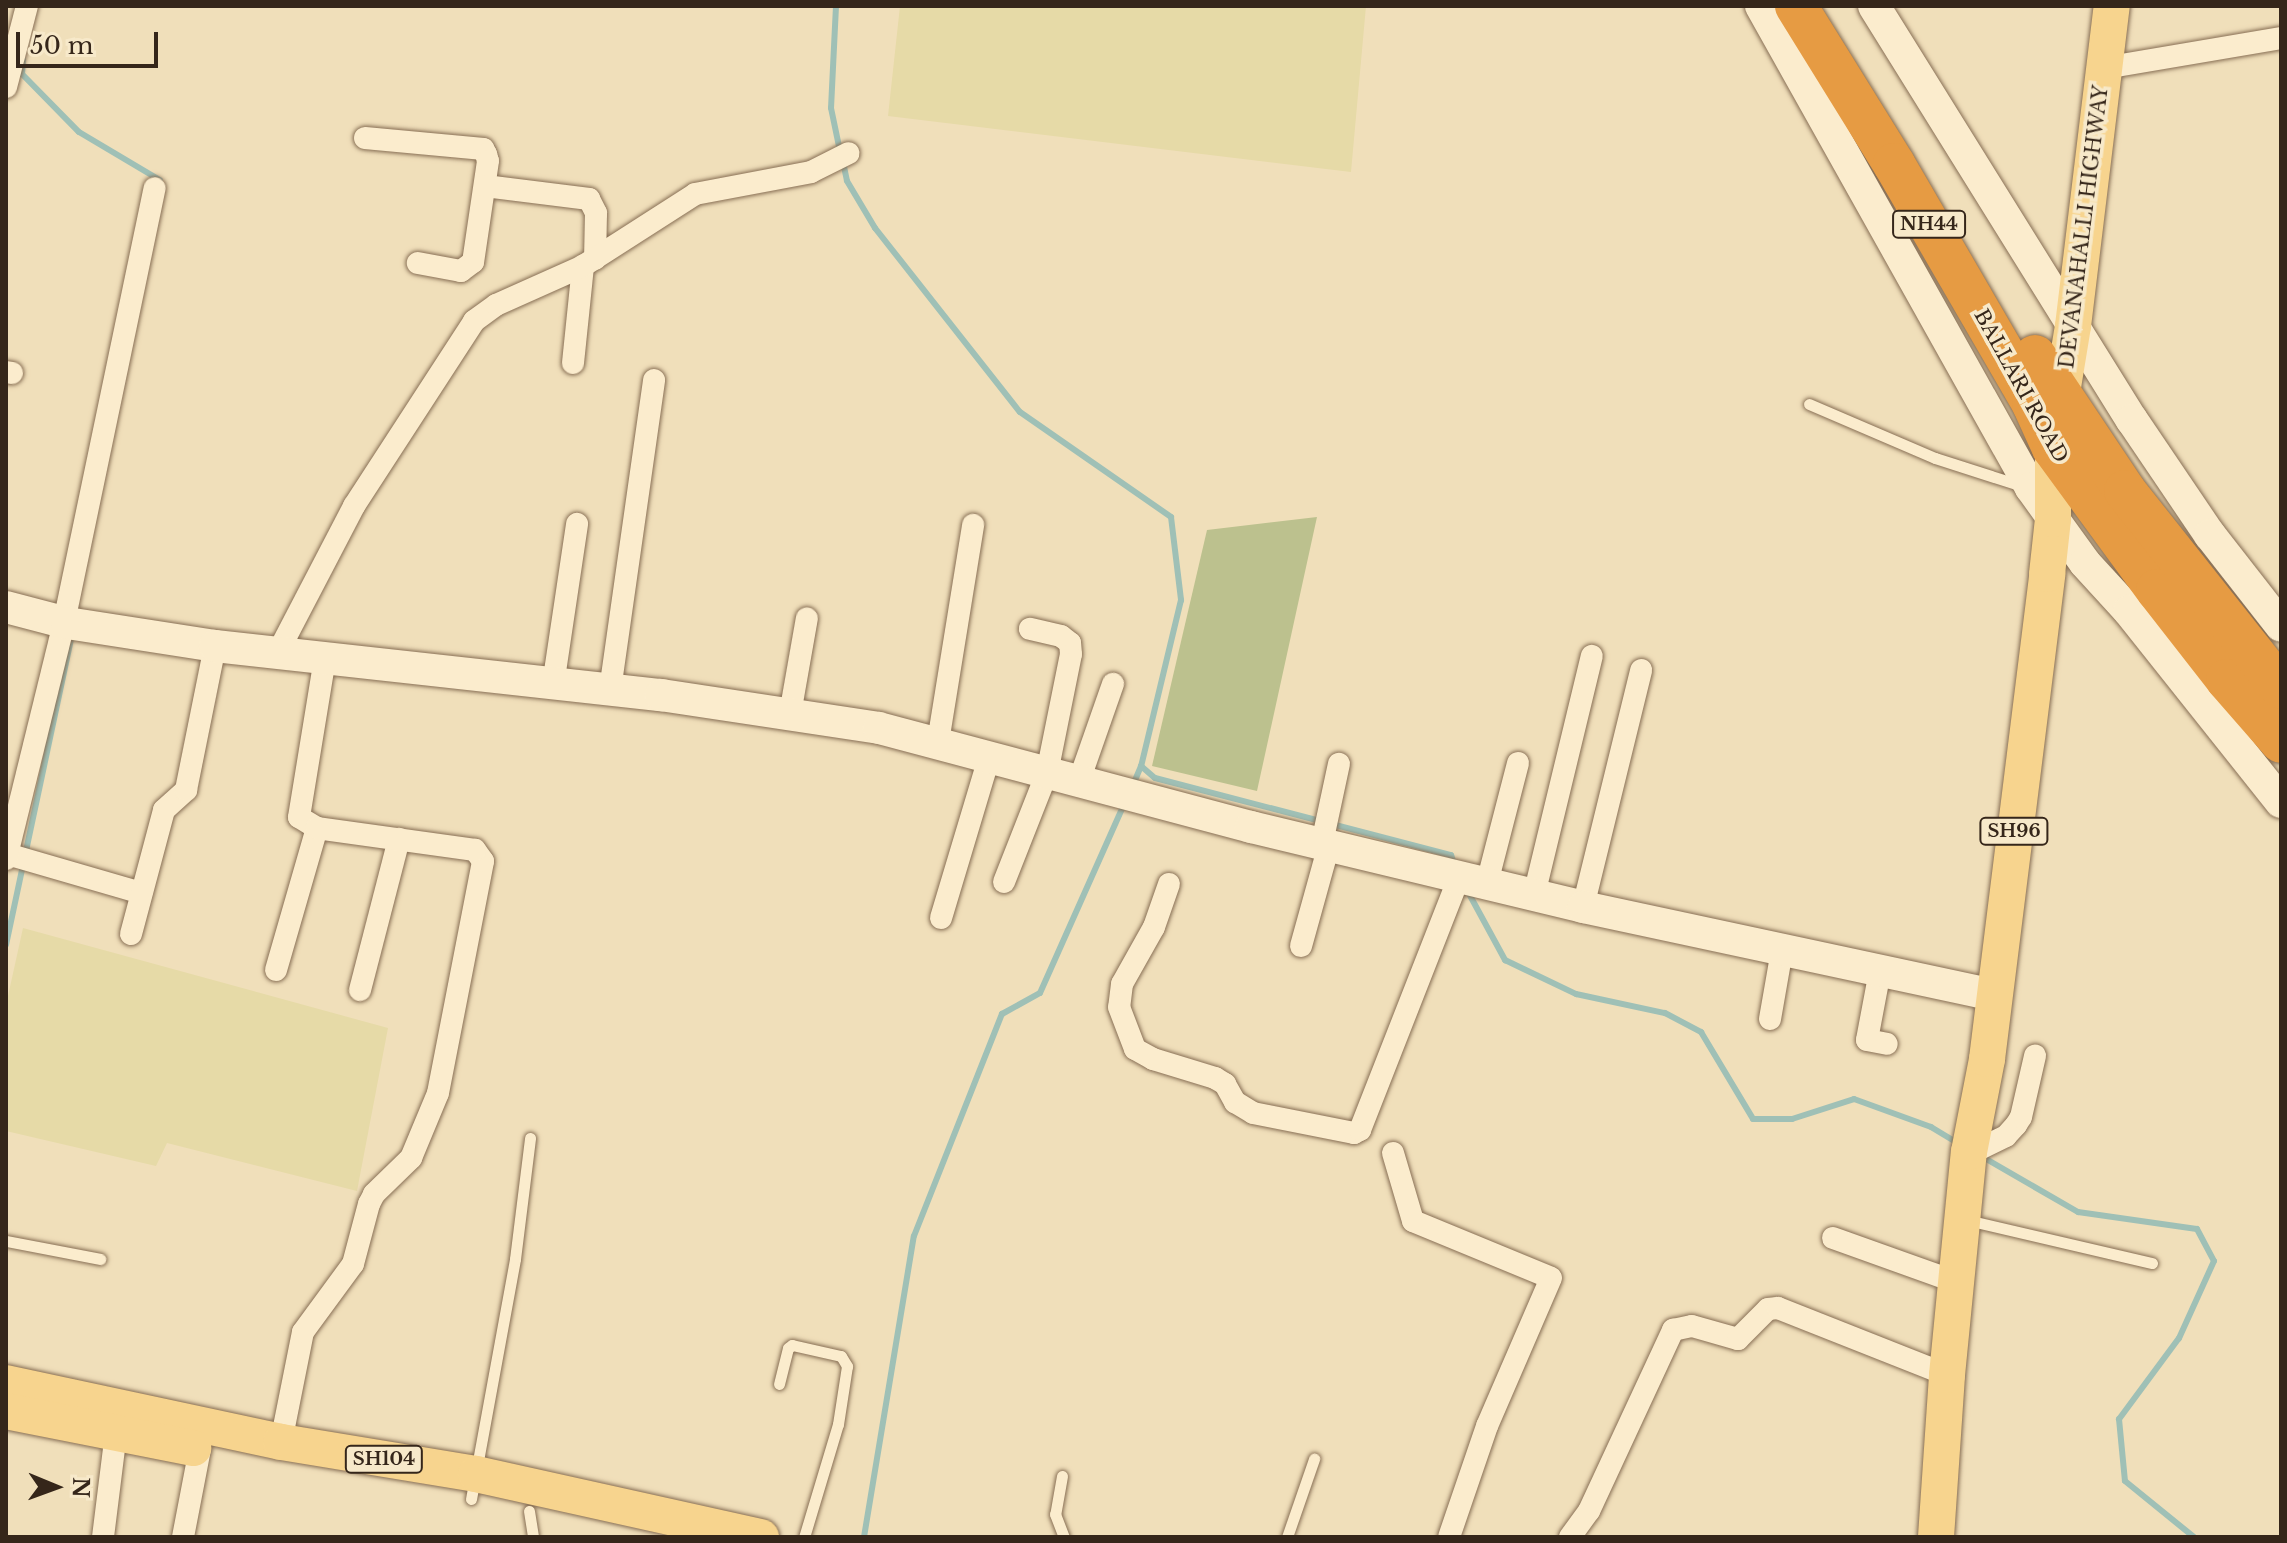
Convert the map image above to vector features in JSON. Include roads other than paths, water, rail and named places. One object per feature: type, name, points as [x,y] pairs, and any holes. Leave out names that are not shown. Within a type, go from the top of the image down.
[{"type":"highway","name":"BALLARI ROAD","points":[[1796,6],[1879,174],[2033,404],[2053,448],[2213,691],[2281,742]]},
{"type":"highway","name":"BALLARI ROAD","points":[[1830,6],[2061,398],[2182,568],[2281,688]]},
{"type":"main road","name":"DEVANAHALLI HIGHWAY","points":[[2053,448],[2073,326],[2112,6]]},
{"type":"main road","name":"SH96","points":[[1936,1537],[1947,1375],[1970,1149],[1987,1059],[2053,519],[2053,448]]},
{"type":"main road","name":"SH104","points":[[6,1383],[474,1487],[531,1524],[646,1537]]},
{"type":"main road","name":"SH104","points":[[6,1411],[200,1449],[474,1487],[761,1537]]},
{"type":"street","points":[[6,87],[27,6]]},
{"type":"street","points":[[1761,6],[1879,174],[2031,488],[2053,519],[2213,691],[2281,802]]},
{"type":"street","points":[[1874,6],[2073,326],[2210,535],[2281,626]]},
{"type":"street","points":[[2104,68],[2281,38]]},
{"type":"street","points":[[365,138],[483,149],[488,161],[473,262],[461,271],[418,263]]},
{"type":"street","points":[[277,654],[354,506],[474,321],[496,305],[589,263],[695,194],[811,172],[849,153]]},
{"type":"street","points":[[485,186],[589,199],[596,213],[573,363]]},
{"type":"street","points":[[141,893],[6,857],[71,623],[155,188]]},
{"type":"street","points":[[610,690],[654,380]]},
{"type":"street","points":[[553,685],[577,524]]},
{"type":"street","points":[[938,742],[973,525]]},
{"type":"street","points":[[6,607],[71,623],[215,646],[610,690],[879,728],[1128,794],[1583,907],[1993,995]]},
{"type":"street","points":[[790,714],[807,618]]},
{"type":"street","points":[[1004,882],[1047,773],[1071,654],[1070,643],[1061,636],[1030,629]]},
{"type":"street","points":[[131,934],[164,810],[186,790],[215,646]]},
{"type":"street","points":[[1534,895],[1592,656]]},
{"type":"street","points":[[281,1442],[303,1332],[353,1264],[369,1204],[374,1194],[411,1158],[438,1093],[483,861],[475,850],[317,828],[299,817],[325,659]]},
{"type":"street","points":[[1583,907],[1641,670]]},
{"type":"street","points":[[1079,781],[1113,684]]},
{"type":"street","points":[[941,918],[990,755]]},
{"type":"street","points":[[1169,884],[1154,927],[1122,984],[1119,1007],[1135,1049],[1153,1059],[1215,1078],[1225,1084],[1235,1102],[1253,1113],[1354,1133],[1360,1130],[1472,879],[1518,763]]},
{"type":"street","points":[[1301,946],[1326,844],[1339,764]]},
{"type":"street","points":[[276,970],[317,828]]},
{"type":"street","points":[[360,990],[399,839]]},
{"type":"street","points":[[1770,1019],[1782,950]]},
{"type":"street","points":[[1880,971],[1867,1040],[1887,1044]]},
{"type":"street","points":[[1970,1149],[2006,1136],[2016,1125],[2021,1117],[2035,1056]]},
{"type":"street","points":[[1393,1153],[1413,1221],[1551,1278],[1487,1426],[1449,1537]]},
{"type":"street","points":[[1833,1238],[1956,1282]]},
{"type":"street","points":[[1570,1537],[1589,1511],[1673,1330],[1692,1326],[1738,1339],[1768,1309],[1778,1308],[1947,1375]]},
{"type":"street","points":[[103,1537],[116,1433]]},
{"type":"street","points":[[183,1537],[200,1449]]},
{"type":"lane","points":[[1809,404],[1935,458],[2031,488]]},
{"type":"lane","points":[[474,1487],[515,1259],[530,1138]]},
{"type":"lane","points":[[1963,1219],[2152,1263]]},
{"type":"lane","points":[[6,1241],[100,1259]]},
{"type":"lane","points":[[779,1384],[792,1345],[841,1356],[847,1366],[838,1424],[804,1537]]},
{"type":"lane","points":[[1287,1537],[1314,1459]]},
{"type":"lane","points":[[1062,1476],[1055,1514],[1064,1537]]},
{"type":"waterway","points":[[836,6],[831,108],[840,151]]},
{"type":"waterway","points":[[23,60],[22,74],[79,132],[160,180]]},
{"type":"waterway","points":[[843,162],[847,181],[875,228],[1020,412],[1171,517],[1181,600],[1141,766],[1155,778],[1451,855],[1455,866]]},
{"type":"waterway","points":[[6,945],[72,635]]},
{"type":"waterway","points":[[1133,785],[1141,766]]},
{"type":"waterway","points":[[864,1537],[914,1236],[1002,1014],[1040,993],[1125,802]]},
{"type":"waterway","points":[[1467,890],[1505,960],[1576,994],[1665,1013],[1701,1032],[1753,1119],[1792,1119],[1854,1099],[1931,1127],[1958,1143]]},
{"type":"waterway","points":[[1981,1156],[2078,1212],[2197,1229],[2214,1261],[2179,1338],[2119,1419],[2125,1481],[2194,1537]]}]
